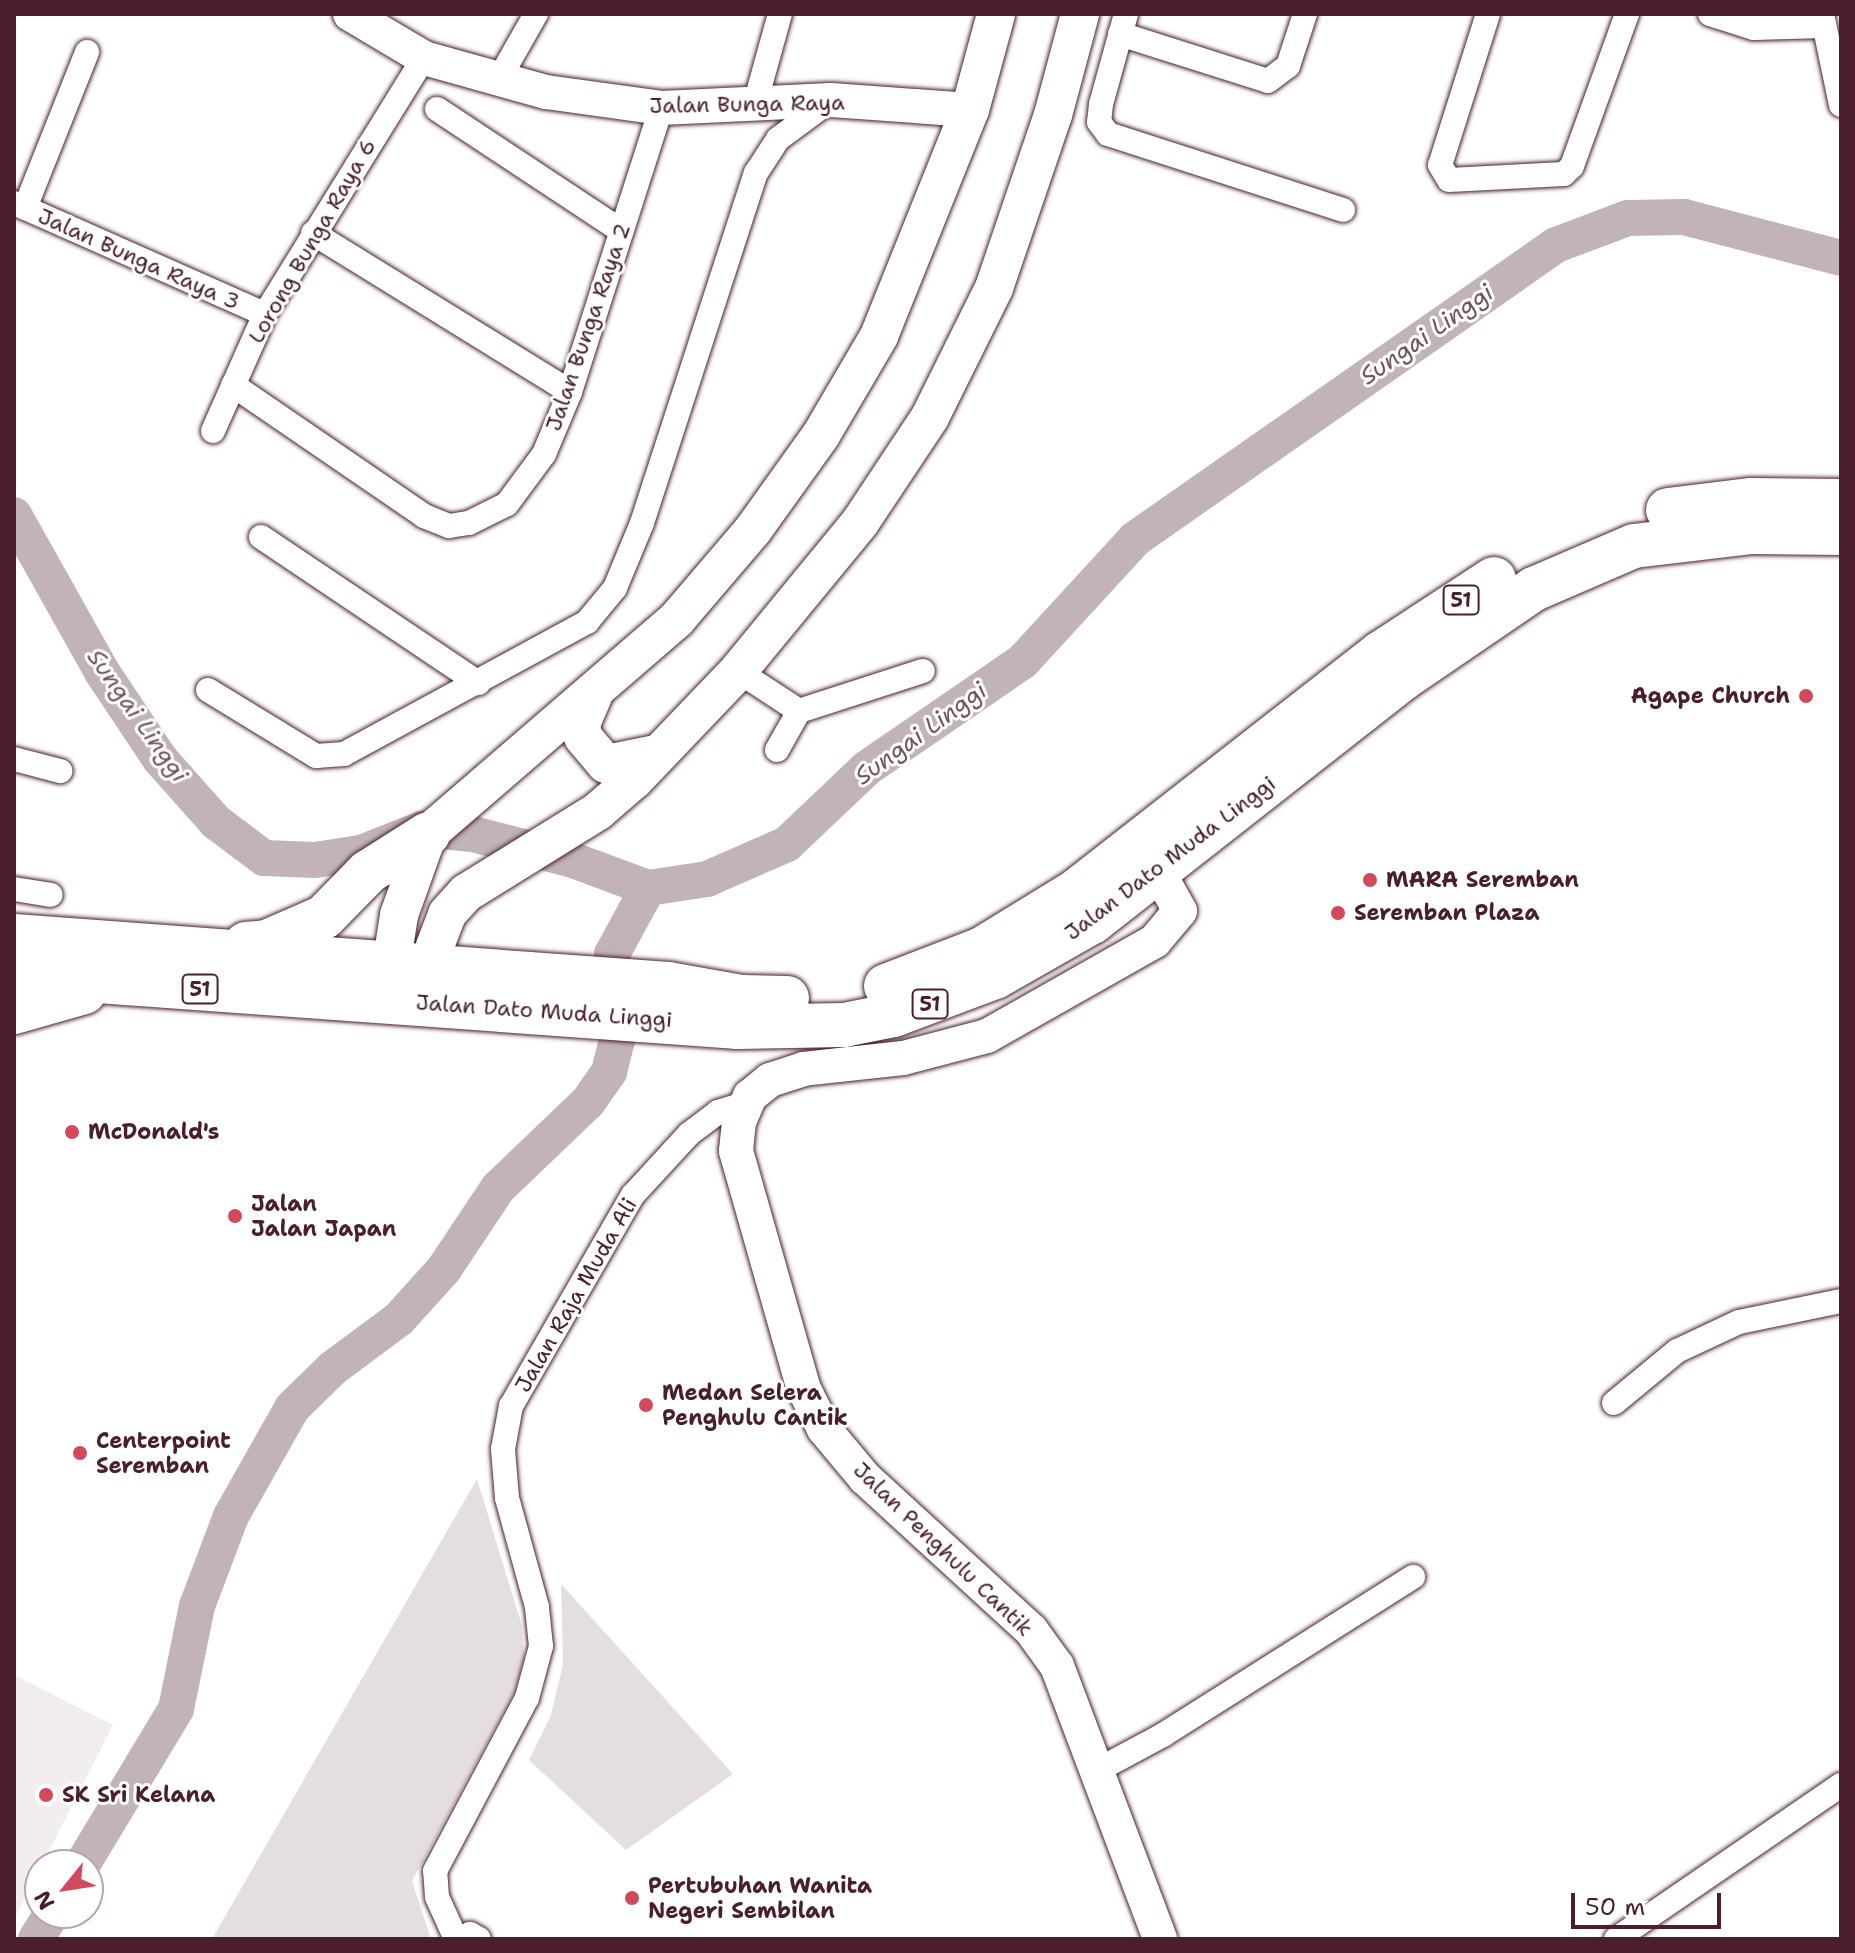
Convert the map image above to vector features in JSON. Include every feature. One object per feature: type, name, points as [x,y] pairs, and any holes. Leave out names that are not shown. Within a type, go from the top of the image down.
[{"type":"highway","name":"Jalan Dato Muda Linggi","points":[[14,975],[117,984],[409,983],[667,1002],[792,1028],[894,1015],[995,977],[1047,950],[1381,653],[1519,563],[1578,535],[1631,517],[1751,500],[1841,501]]},
{"type":"highway","name":"Jalan Dato Muda Linggi","points":[[1150,857],[1534,589],[1586,562],[1634,546],[1694,536],[1814,529],[1841,533]]},
{"type":"highway","points":[[208,949],[267,942],[324,917],[368,872],[428,834]]},
{"type":"highway","name":"Jalan Dato Muda Linggi","points":[[14,936],[208,949],[409,983]]},
{"type":"highway","points":[[14,1012],[117,984]]},
{"type":"main road","points":[[409,983],[399,915],[428,834],[593,696],[677,619],[753,530],[821,435],[879,336],[970,110],[996,14]]},
{"type":"main road","points":[[409,983],[447,914],[466,893],[598,811],[660,753],[738,671],[861,521],[930,417],[994,288],[1053,115],[1080,14]]},
{"type":"main road","points":[[593,696],[581,724],[583,737],[606,764],[660,753]]},
{"type":"street","name":"Jalan Bunga Raya","points":[[350,14],[424,58],[546,92],[661,108],[831,100],[970,110]]},
{"type":"street","points":[[499,79],[536,14]]},
{"type":"street","points":[[755,104],[780,14]]},
{"type":"street","points":[[1305,14],[1288,66],[1268,81],[1123,24],[1099,122],[1108,134],[1343,210]]},
{"type":"street","points":[[1488,14],[1440,165],[1443,175],[1457,182],[1553,177],[1572,166],[1627,14]]},
{"type":"street","points":[[1710,14],[1754,28],[1823,20],[1841,105]]},
{"type":"street","points":[[20,206],[87,52]]},
{"type":"street","name":"Lorong Bunga Raya 6","points":[[213,431],[265,314],[424,58]]},
{"type":"street","points":[[208,690],[316,756],[344,754],[587,622],[615,588],[642,523],[756,173],[778,139],[831,100]]},
{"type":"street","name":"Jalan Bunga Raya 2","points":[[233,385],[424,516],[449,526],[489,515],[527,484],[570,392],[661,108]]},
{"type":"street","points":[[437,109],[621,231]]},
{"type":"street","name":"Jalan Bunga Raya 3","points":[[20,206],[265,314]]},
{"type":"street","points":[[313,233],[570,392]]},
{"type":"street","points":[[261,537],[478,683]]},
{"type":"street","points":[[738,671],[799,711]]},
{"type":"street","points":[[777,750],[799,711],[923,671]]},
{"type":"street","points":[[14,759],[60,771]]},
{"type":"street","points":[[747,1103],[770,1080],[804,1069],[943,1050],[1023,1020],[1164,934],[1180,911],[1150,857]]},
{"type":"street","points":[[14,889],[51,895]]},
{"type":"street","name":"Jalan Penghulu Cantik","points":[[747,1103],[736,1151],[742,1184],[810,1402],[865,1478],[1031,1630],[1057,1666],[1160,1939]]},
{"type":"street","name":"Jalan Raja Muda Ali","points":[[456,1939],[437,1897],[435,1871],[527,1698],[541,1646],[537,1607],[507,1498],[503,1449],[511,1406],[633,1195],[689,1134],[718,1112],[747,1103]]},
{"type":"street","points":[[1614,1403],[1677,1351],[1739,1322],[1841,1301]]},
{"type":"street","points":[[1098,1770],[1163,1735],[1413,1577]]},
{"type":"street","points":[[1616,1939],[1841,1785]]},
{"type":"street","points":[[464,1939],[470,1934],[479,1939]]},
{"type":"shaded area","points":[[477,1479],[522,1626],[524,1659],[515,1691],[412,1881],[431,1939],[212,1939]]},
{"type":"shaded area","points":[[561,1584],[733,1774],[626,1850],[529,1760],[551,1715],[563,1664]]},
{"type":"shaded area","name":"SK Sri Kelana","points":[[14,1675],[113,1725],[50,1849],[24,1849],[24,1900],[14,1920]]},
{"type":"waterway","name":"Sungai Linggi","points":[[14,515],[102,672],[160,759],[216,822],[264,858],[315,860],[361,853],[422,829],[473,834],[570,859],[648,888],[707,879],[787,844],[867,768],[1023,661],[1135,539],[1556,245],[1628,218],[1684,217],[1841,258]]},
{"type":"waterway","points":[[92,1849],[176,1709],[197,1606],[231,1516],[292,1408],[333,1368],[399,1319],[444,1269],[498,1188],[588,1102],[609,1072],[617,1041],[612,954],[648,888]]},
{"type":"waterway","points":[[36,1939],[42,1929]]},
{"type":"place","name":"Agape Church","points":[[1806,696]]},
{"type":"place","name":"MARA Seremban","points":[[1370,880]]},
{"type":"place","name":"Seremban Plaza","points":[[1338,913]]},
{"type":"place","name":"McDonald's","points":[[72,1132]]},
{"type":"place","name":"Jalan Jalan Japan","points":[[235,1216]]},
{"type":"place","name":"Medan Selera Penghulu Cantik","points":[[646,1405]]},
{"type":"place","name":"Centerpoint Seremban","points":[[80,1453]]},
{"type":"place","name":"SK Sri Kelana","points":[[46,1795]]},
{"type":"place","name":"Pertubuhan Wanita Negeri Sembilan","points":[[632,1898]]}]
